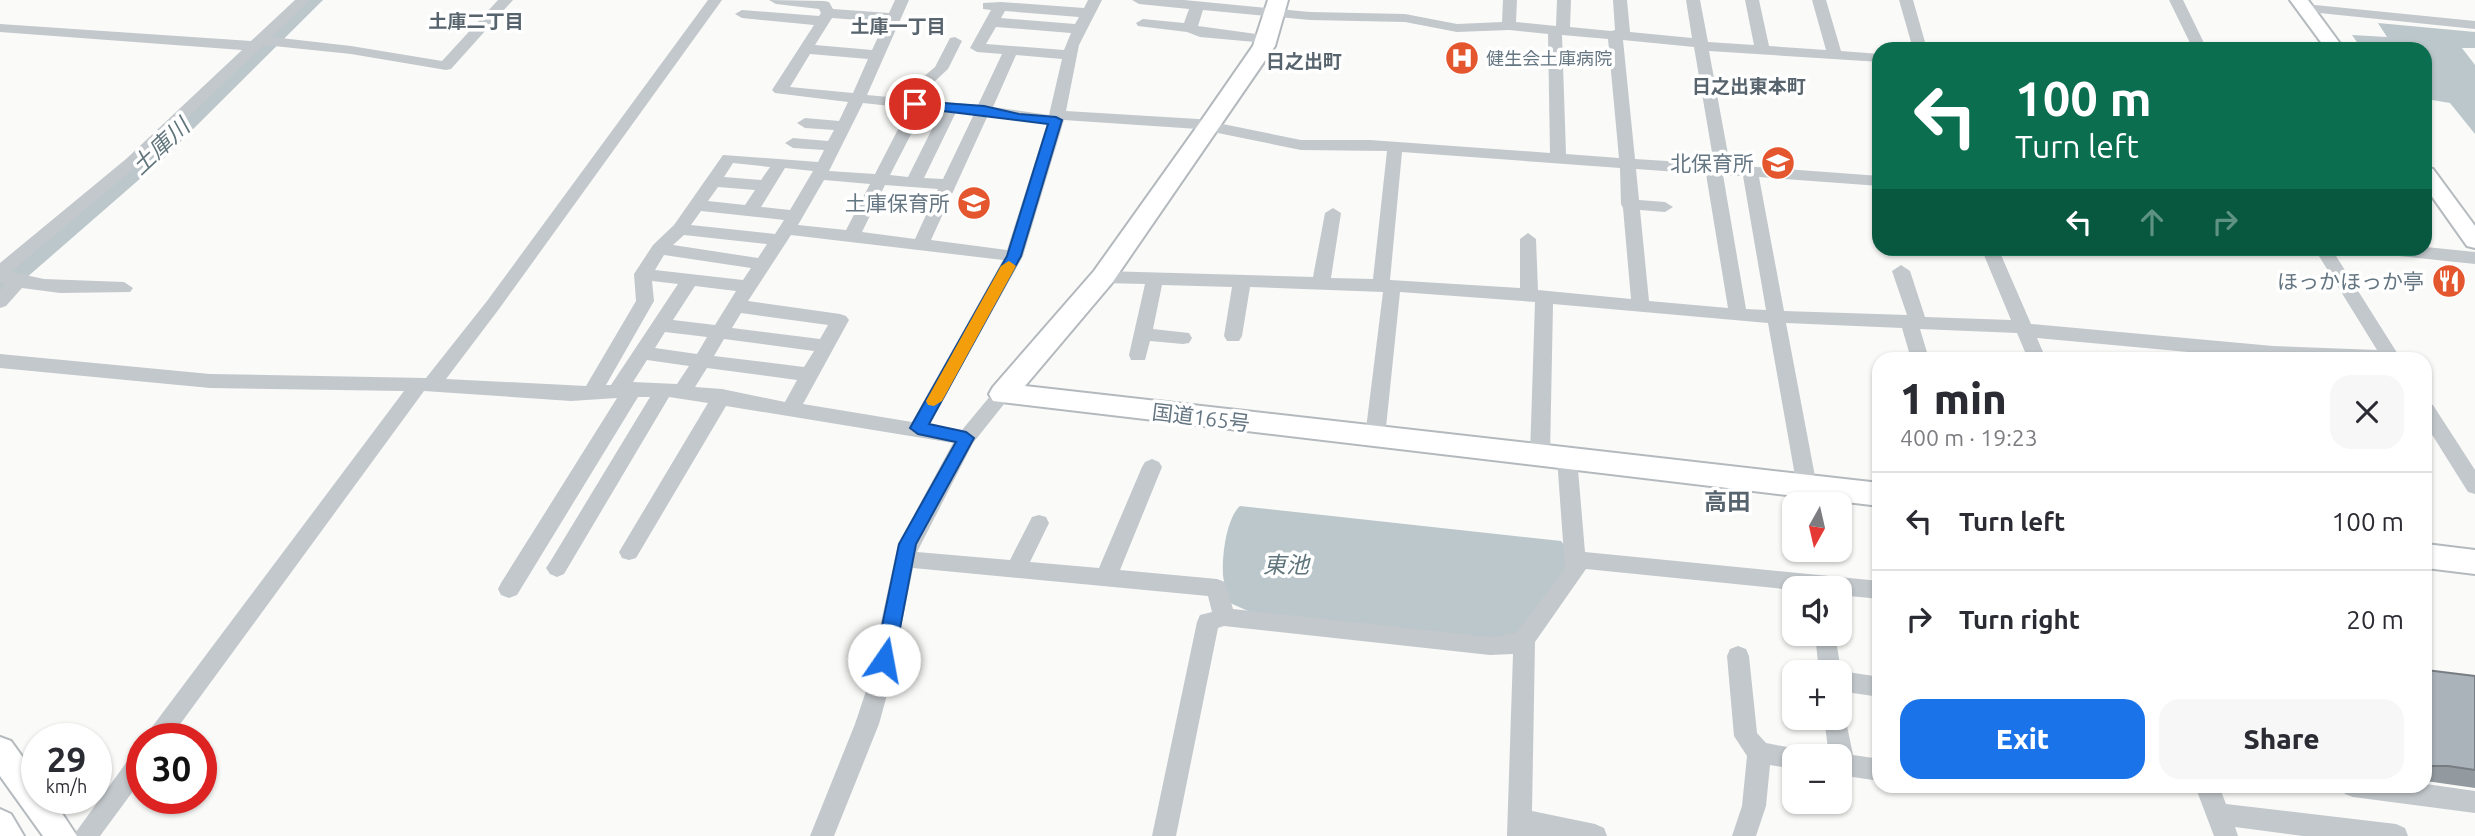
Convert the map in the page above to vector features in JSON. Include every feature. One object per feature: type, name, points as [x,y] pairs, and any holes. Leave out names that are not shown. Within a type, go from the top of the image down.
[{"type":"highway","points":[[1003,394],[1103,277],[1209,126],[1266,39],[1284,4]]},
{"type":"highway","name":"国道165号","points":[[1003,394],[1872,494]]},
{"type":"highway","points":[[2432,557],[2475,562]]},
{"type":"main road","points":[[2302,4],[2330,42]]},
{"type":"main road","points":[[2432,182],[2475,242]]},
{"type":"main road","points":[[0,751],[61,836]]},
{"type":"main road","points":[[0,824],[8,836]]},
{"type":"street","points":[[5,277],[132,162],[303,0]]},
{"type":"street","points":[[0,27],[313,46],[446,66],[506,0]]},
{"type":"street","points":[[169,723],[425,385],[493,305],[650,85],[715,0]]},
{"type":"street","points":[[776,0],[824,5],[825,17],[780,90],[858,100],[984,110],[1019,117],[1209,126],[1301,145],[1395,147],[1872,181]]},
{"type":"street","points":[[557,568],[673,390],[702,359],[762,264],[788,229],[858,100],[902,0]]},
{"type":"street","points":[[1139,0],[1197,6],[1284,4],[1310,16],[1405,18],[1457,28],[1509,26],[1619,34],[1763,51],[1872,57]]},
{"type":"street","points":[[1509,26],[1510,0]]},
{"type":"street","points":[[1558,158],[1559,30],[1564,0]]},
{"type":"street","points":[[1620,0],[1619,34],[1626,162],[1641,306]]},
{"type":"street","points":[[1693,0],[1738,315]]},
{"type":"street","points":[[1752,0],[1763,51]]},
{"type":"street","points":[[1819,0],[1835,55]]},
{"type":"street","points":[[1906,0],[1918,42]]},
{"type":"street","points":[[2176,0],[2197,42]]},
{"type":"street","points":[[2302,4],[2475,25]]},
{"type":"street","points":[[1031,47],[1012,51],[978,48],[993,22],[995,6],[1046,10],[1092,6]]},
{"type":"street","points":[[918,428],[1014,256],[1056,118],[1069,55],[1092,6]]},
{"type":"street","points":[[1190,27],[1197,6]]},
{"type":"street","points":[[1031,47],[1046,10]]},
{"type":"street","points":[[742,14],[894,18]]},
{"type":"street","points":[[993,22],[1079,29]]},
{"type":"street","points":[[1143,23],[1190,27],[1200,33],[1266,39]]},
{"type":"street","points":[[984,37],[1069,55]]},
{"type":"street","points":[[851,237],[927,81],[941,69],[955,41]]},
{"type":"street","points":[[806,49],[877,55]]},
{"type":"street","points":[[920,245],[1012,51]]},
{"type":"street","points":[[913,184],[951,107]]},
{"type":"street","points":[[804,123],[844,126]]},
{"type":"street","points":[[793,143],[833,146]]},
{"type":"street","points":[[1375,437],[1395,147]]},
{"type":"street","points":[[592,393],[645,301],[643,274],[659,249],[681,229],[729,158],[780,163],[879,180],[948,185]]},
{"type":"street","points":[[750,211],[780,163]]},
{"type":"street","points":[[1750,173],[1807,487]]},
{"type":"street","points":[[713,181],[766,186]]},
{"type":"street","points":[[1629,204],[1665,206]]},
{"type":"street","points":[[696,205],[750,211],[788,229]]},
{"type":"street","points":[[1321,284],[1334,213]]},
{"type":"street","points":[[681,229],[788,229],[1014,256]]},
{"type":"street","points":[[1164,836],[1208,622],[1224,617],[1490,646],[1510,645],[1524,640],[1573,578],[1577,560],[1554,456],[1528,239]]},
{"type":"street","points":[[659,249],[762,264]]},
{"type":"street","points":[[2432,253],[2475,258]]},
{"type":"street","points":[[1992,256],[2034,352]]},
{"type":"street","points":[[2327,256],[2388,352]]},
{"type":"street","points":[[1901,271],[1919,352]]},
{"type":"street","points":[[643,274],[748,287]]},
{"type":"street","points":[[5,277],[82,287],[124,288]]},
{"type":"street","points":[[0,302],[14,286],[5,277]]},
{"type":"street","points":[[1103,277],[1440,287],[1738,315],[2023,328],[2218,352]]},
{"type":"street","points":[[1138,355],[1155,278]]},
{"type":"street","points":[[509,589],[625,389],[642,352],[690,280]]},
{"type":"street","points":[[1233,336],[1242,280]]},
{"type":"street","points":[[736,306],[840,320],[791,408]]},
{"type":"street","points":[[661,325],[826,346]]},
{"type":"street","points":[[1143,334],[1184,338]]},
{"type":"street","points":[[642,352],[810,375]]},
{"type":"street","points":[[0,361],[210,381],[425,385],[592,393],[625,389],[673,390],[918,428],[966,438]]},
{"type":"street","points":[[822,836],[874,702],[905,559],[915,528],[966,438],[1003,394]]},
{"type":"street","points":[[629,552],[722,397]]},
{"type":"street","points":[[2432,419],[2475,486]]},
{"type":"street","points":[[1106,578],[1152,467]]},
{"type":"street","points":[[1016,569],[1039,523]]},
{"type":"street","points":[[905,559],[1217,588],[1224,617]]},
{"type":"street","points":[[1577,560],[1872,589]]},
{"type":"street","points":[[1524,640],[1519,828],[1595,836]]},
{"type":"street","points":[[1738,656],[1746,736],[1759,753],[1756,798],[1751,822],[1744,836]]},
{"type":"street","points":[[1852,683],[1872,686]]},
{"type":"street","points":[[1759,753],[1782,756]]},
{"type":"street","points":[[1852,766],[1872,769]]},
{"type":"street","points":[[85,836],[126,781]]},
{"type":"street","points":[[2211,793],[2226,820],[2396,836]]},
{"type":"street","points":[[2403,793],[2475,803]]},
{"type":"water","points":[[2378,23],[2475,32],[2475,48],[2462,48],[2475,65],[2475,134],[2450,103],[2432,100],[2432,42],[2357,42],[2352,35],[2387,37]]},
{"type":"water","name":"東池","points":[[1240,506],[1561,541],[1570,552],[1570,570],[1519,633],[1500,639],[1255,614],[1230,603],[1224,579],[1226,538],[1231,520]]},
{"type":"building","points":[[2432,671],[2475,676],[2475,770],[2432,766]]},
{"type":"waterway","name":"土庫川","points":[[0,285],[156,152],[312,0]]},
{"type":"slow traffic","points":[[934,401],[1009,266]]},
{"type":"place","name":"健生会土庫病院","points":[[1462,58]]},
{"type":"place","name":"北保育所","points":[[1778,163]]},
{"type":"place","name":"土庫保育所","points":[[974,203]]},
{"type":"place","name":"ほっかほっか亭","points":[[2449,281]]},
{"type":"district","name":"土庫二丁目","points":[[476,21]]},
{"type":"district","name":"土庫一丁目","points":[[898,26]]},
{"type":"district","name":"日之出町","points":[[1304,61]]},
{"type":"district","name":"日之出東本町","points":[[1749,86]]},
{"type":"district","name":"高田","points":[[1727,501]]},
{"type":"route","points":[[884,660],[908,544],[966,438],[918,428],[1014,256],[1056,120],[915,104]]}]
